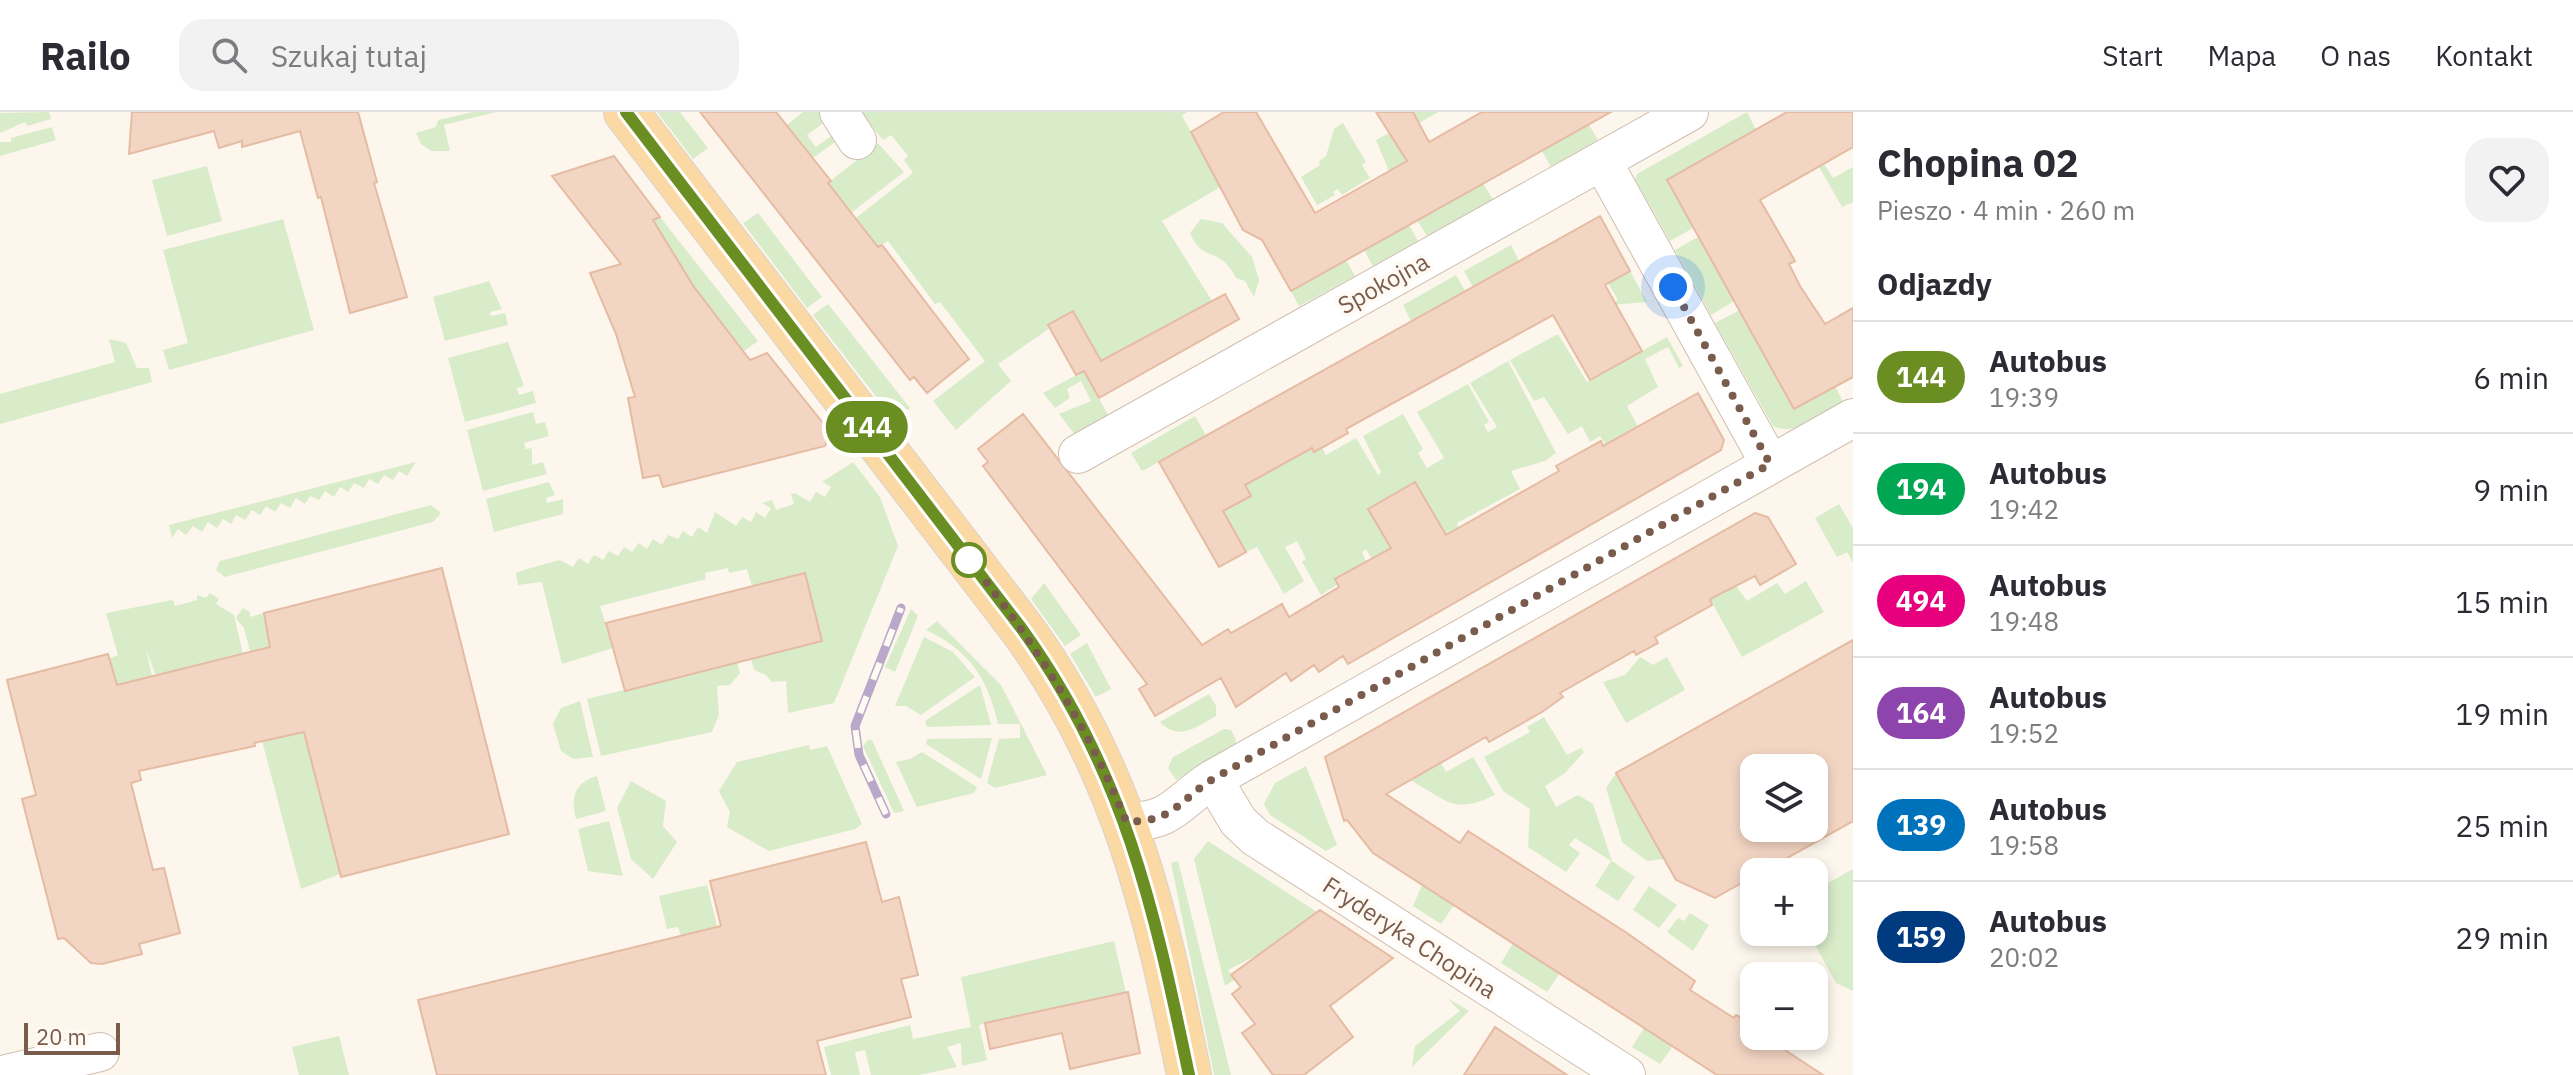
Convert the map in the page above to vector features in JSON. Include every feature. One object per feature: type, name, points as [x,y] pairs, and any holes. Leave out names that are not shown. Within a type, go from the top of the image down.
[{"type":"main road","points":[[626,112],[1041,656],[1077,716],[1126,821],[1153,910],[1189,1075]]},
{"type":"street","name":"Spokojna","points":[[1078,454],[1689,112]]},
{"type":"street","points":[[1602,161],[1770,464]]},
{"type":"street","points":[[1126,821],[1160,818],[1180,807],[1213,779],[1853,418]]},
{"type":"street","name":"Fryderyka Chopina","points":[[1213,779],[1238,821],[1255,837],[1626,1075]]},
{"type":"street","points":[[2,1075],[100,1052]]},
{"type":"green space","points":[[49,112],[51,119],[27,126],[25,122],[0,133],[0,113]]},
{"type":"green space","points":[[473,112],[496,112],[444,125],[450,151],[431,151],[421,144],[416,133],[436,127],[438,120]]},
{"type":"green space","points":[[657,112],[680,112],[708,148],[693,159]]},
{"type":"green space","points":[[803,112],[819,112],[826,121],[807,135],[816,147],[834,134],[838,140],[813,158],[787,125]]},
{"type":"green space","points":[[860,112],[1187,112],[1182,116],[1222,186],[1162,221],[1212,301],[1101,361],[1073,312],[1048,325],[1050,328],[998,364],[1011,381],[956,430],[933,401],[985,361],[940,302],[935,304],[888,241],[878,247],[856,218],[913,173],[904,160],[908,156],[891,135],[883,140]]},
{"type":"green space","points":[[1413,112],[1438,112],[1419,123],[1431,147],[1389,171],[1376,140],[1416,118]]},
{"type":"green space","points":[[1747,112],[1756,130],[1667,180],[1693,228],[1670,241],[1635,179],[1637,174]]},
{"type":"green space","points":[[1343,123],[1366,162],[1362,165],[1370,178],[1342,195],[1338,189],[1333,192],[1335,195],[1317,205],[1301,177],[1320,165],[1334,129]]},
{"type":"green space","points":[[1589,125],[1598,140],[1551,167],[1542,151]]},
{"type":"green space","points":[[52,127],[56,140],[0,156],[0,142],[11,142],[11,138]]},
{"type":"green space","points":[[878,143],[904,172],[851,213],[828,183]]},
{"type":"green space","points":[[1824,164],[1833,178],[1853,167],[1853,202],[1842,207],[1819,167]]},
{"type":"green space","points":[[207,166],[222,221],[167,236],[152,180]]},
{"type":"green space","points":[[1483,183],[1493,200],[1427,236],[1417,220]]},
{"type":"green space","points":[[758,213],[822,297],[807,308],[743,223]]},
{"type":"green space","points":[[660,217],[758,341],[744,351],[694,287],[660,231],[644,224]]},
{"type":"green space","points":[[283,219],[314,330],[169,370],[163,350],[188,343],[163,250]]},
{"type":"green space","points":[[1201,219],[1222,223],[1252,257],[1259,280],[1254,297],[1245,281],[1236,278],[1224,261],[1195,243],[1190,233]]},
{"type":"green space","points":[[1409,225],[1418,241],[1373,266],[1364,250]]},
{"type":"green space","points":[[1698,237],[1734,301],[1711,315],[1675,250]]},
{"type":"green space","points":[[1511,245],[1519,261],[1473,287],[1464,271]]},
{"type":"green space","points":[[1346,260],[1355,276],[1299,306],[1291,291]]},
{"type":"green space","points":[[1630,271],[1647,302],[1610,305],[1618,300],[1608,283]]},
{"type":"green space","points":[[1456,275],[1465,291],[1411,321],[1403,305]]},
{"type":"green space","points":[[489,281],[502,309],[490,312],[491,316],[505,313],[508,325],[445,341],[433,297]]},
{"type":"green space","points":[[828,304],[910,408],[894,420],[813,315]]},
{"type":"green space","points":[[1740,310],[1835,386],[1843,402],[1800,427],[1782,429],[1773,426],[1715,323]]},
{"type":"green space","points":[[1558,334],[1587,382],[1667,337],[1683,366],[1679,368],[1668,347],[1645,359],[1658,387],[1627,406],[1638,427],[1606,445],[1600,436],[1590,442],[1582,426],[1568,434],[1544,397],[1534,401],[1510,360]]},
{"type":"green space","points":[[109,339],[126,343],[137,368],[149,368],[152,382],[0,424],[0,394],[115,362]]},
{"type":"green space","points":[[508,342],[524,386],[517,388],[519,395],[533,391],[536,403],[465,422],[448,358]]},
{"type":"green space","points":[[1508,361],[1556,453],[1545,461],[1511,471],[1520,489],[1457,523],[1459,528],[1416,552],[1434,514],[1415,482],[1369,508],[1394,553],[1375,565],[1366,549],[1362,552],[1366,562],[1336,579],[1338,584],[1321,595],[1302,562],[1306,559],[1297,541],[1285,547],[1304,581],[1284,594],[1257,547],[1246,552],[1223,511],[1251,496],[1245,485],[1312,448],[1315,452],[1322,448],[1326,455],[1356,438],[1378,475],[1381,472],[1363,436],[1403,414],[1423,449],[1418,453],[1427,468],[1444,458],[1417,412],[1468,384],[1489,422],[1484,425],[1488,432],[1497,427],[1470,383]]},
{"type":"green space","points":[[1084,371],[1108,415],[1076,436],[1059,414],[1091,401],[1081,381],[1067,389],[1070,398],[1055,408],[1043,393]]},
{"type":"green space","points":[[533,412],[536,424],[545,422],[549,436],[524,443],[526,449],[532,448],[532,465],[543,462],[547,474],[483,491],[467,430]]},
{"type":"green space","points":[[1195,416],[1207,437],[1142,471],[1131,453]]},
{"type":"green space","points":[[416,462],[407,476],[399,471],[393,480],[384,475],[378,484],[369,479],[364,488],[354,483],[348,492],[340,487],[334,497],[325,491],[319,500],[310,496],[305,504],[296,498],[290,508],[281,503],[275,512],[266,506],[260,515],[252,510],[245,520],[236,515],[231,524],[223,519],[217,528],[208,522],[202,532],[193,526],[186,535],[178,529],[172,538],[169,525]]},
{"type":"green space","points":[[853,462],[880,497],[898,546],[834,703],[788,713],[786,681],[772,682],[766,675],[754,670],[751,659],[822,641],[805,573],[752,586],[747,569],[729,573],[728,568],[705,573],[706,579],[600,606],[613,648],[562,664],[542,582],[518,585],[516,573],[520,571],[560,560],[573,567],[579,558],[588,564],[594,555],[603,560],[609,551],[618,556],[624,547],[632,552],[639,543],[647,549],[653,539],[662,545],[668,535],[678,539],[683,531],[692,537],[698,527],[707,533],[715,512],[736,526],[742,517],[751,522],[756,512],[765,518],[771,508],[762,503],[772,500],[776,510],[794,504],[791,494],[795,493],[810,502],[816,492],[825,497],[831,487],[822,482]]},
{"type":"green space","points":[[549,482],[555,495],[546,498],[547,503],[563,499],[563,514],[494,532],[486,499]]},
{"type":"green space","points":[[1839,504],[1853,528],[1853,563],[1847,552],[1837,557],[1815,518]]},
{"type":"green space","points":[[431,505],[441,513],[433,522],[225,577],[216,570],[220,561]]},
{"type":"green space","points":[[1806,581],[1824,612],[1742,657],[1710,599],[1736,586],[1747,601],[1777,583],[1785,594]]},
{"type":"green space","points":[[1044,583],[1081,635],[1065,646],[1031,599]]},
{"type":"green space","points":[[210,593],[219,599],[216,604],[234,615],[243,654],[156,676],[146,649],[152,676],[134,753],[110,658],[118,655],[106,613],[173,600],[175,606],[197,600],[197,595],[206,598]]},
{"type":"green space","points":[[243,608],[250,612],[250,617],[264,613],[289,672],[255,670],[244,628],[236,618]]},
{"type":"green space","points":[[911,609],[918,616],[895,672],[885,667]]},
{"type":"green space","points":[[937,621],[1001,685],[1047,775],[995,788],[987,783],[999,739],[1020,738],[1020,724],[998,724],[989,693],[975,668],[954,647],[926,630]]},
{"type":"green space","points":[[924,637],[953,652],[975,677],[921,715],[906,706],[895,706]]},
{"type":"green space","points":[[1087,643],[1111,689],[1096,697],[1070,654]]},
{"type":"green space","points":[[1640,657],[1653,665],[1667,657],[1685,690],[1626,723],[1603,682],[1625,675]]},
{"type":"green space","points":[[737,662],[740,673],[730,685],[717,686],[719,715],[712,732],[601,756],[587,699]]},
{"type":"green space","points":[[980,685],[991,725],[927,727],[925,721]]},
{"type":"green space","points":[[1209,694],[1216,706],[1216,716],[1181,732],[1167,728],[1160,722]]},
{"type":"green space","points":[[580,701],[593,757],[573,759],[561,751],[553,724],[561,708]]},
{"type":"green space","points":[[297,703],[340,874],[301,889],[255,714]]},
{"type":"green space","points":[[1544,717],[1567,755],[1581,748],[1584,752],[1565,773],[1545,786],[1556,807],[1578,795],[1593,804],[1612,861],[1635,877],[1618,901],[1595,886],[1611,861],[1575,838],[1569,845],[1580,853],[1566,872],[1528,847],[1530,809],[1503,791],[1484,757],[1530,732],[1527,727]]},
{"type":"green space","points":[[1224,729],[1231,730],[1236,740],[1235,747],[1176,780],[1168,768],[1173,757]]},
{"type":"green space","points":[[992,738],[981,779],[926,744],[927,739]]},
{"type":"green space","points":[[872,740],[904,811],[894,813],[863,746]]},
{"type":"green space","points":[[809,745],[810,750],[827,746],[862,824],[855,829],[769,851],[727,827],[730,812],[719,791],[737,762]]},
{"type":"green space","points":[[922,752],[977,787],[974,793],[917,807],[896,762]]},
{"type":"green space","points":[[1473,757],[1495,795],[1481,801],[1459,805],[1451,803],[1410,780],[1441,763],[1446,772]]},
{"type":"green space","points":[[1306,766],[1337,845],[1326,851],[1270,815],[1264,804],[1275,783]]},
{"type":"green space","points":[[1616,773],[1665,859],[1647,861],[1622,842],[1606,788]]},
{"type":"green space","points":[[597,776],[606,811],[576,819],[576,792],[584,782]]},
{"type":"green space","points":[[631,781],[666,801],[663,826],[677,842],[653,879],[631,859],[617,808]]},
{"type":"green space","points":[[609,821],[623,876],[588,871],[578,829]]},
{"type":"green space","points":[[1208,841],[1317,912],[1267,950],[1228,970],[1235,979],[1225,986],[1194,859]]},
{"type":"green space","points":[[1178,861],[1231,1075],[1214,1075],[1171,863]]},
{"type":"green space","points":[[1853,869],[1853,991],[1836,983],[1828,962],[1824,962],[1816,946],[1828,946],[1828,883]]},
{"type":"green space","points":[[707,885],[719,934],[681,936],[678,927],[667,929],[659,896]]},
{"type":"green space","points":[[1422,885],[1454,905],[1441,924],[1413,906]]},
{"type":"green space","points":[[1649,886],[1677,905],[1659,928],[1633,910]]},
{"type":"green space","points":[[1690,913],[1709,925],[1693,951],[1667,932],[1678,918],[1684,921]]},
{"type":"green space","points":[[1114,941],[1126,993],[979,1025],[987,1060],[962,1066],[961,1043],[947,1047],[957,1067],[919,1075],[871,1075],[865,1050],[855,1052],[860,1075],[831,1075],[824,1047],[910,1025],[913,1039],[971,1027],[961,977]]},
{"type":"green space","points":[[1513,943],[1560,973],[1547,992],[1501,963]]},
{"type":"green space","points":[[1447,998],[1469,1011],[1412,1067],[1415,1046],[1460,1011]]},
{"type":"green space","points":[[1644,1028],[1673,1046],[1660,1064],[1632,1047]]},
{"type":"green space","points":[[339,1036],[349,1075],[299,1075],[292,1047]]},
{"type":"building","points":[[132,112],[358,112],[377,182],[374,183],[407,297],[350,313],[321,197],[318,198],[300,131],[242,147],[242,141],[219,148],[214,131],[129,154]]},
{"type":"building","points":[[700,112],[776,112],[878,247],[882,245],[969,359],[927,393],[914,377],[910,380]]},
{"type":"building","points":[[1224,112],[1256,112],[1315,213],[1407,161],[1376,112],[1413,112],[1429,142],[1482,112],[1611,112],[1291,291],[1262,240],[1243,230],[1191,132]]},
{"type":"building","points":[[1787,112],[1853,112],[1853,147],[1760,200],[1795,261],[1789,264],[1800,286],[1825,324],[1853,308],[1853,377],[1794,409],[1667,180]]},
{"type":"building","points":[[614,156],[660,217],[653,220],[694,287],[750,360],[767,353],[830,432],[825,446],[663,487],[659,475],[643,478],[628,398],[635,397],[616,334],[590,273],[621,264],[552,176]]},
{"type":"building","points":[[1600,216],[1630,271],[1605,285],[1642,351],[1590,380],[1553,315],[1346,429],[1348,433],[1314,452],[1312,448],[1245,485],[1251,496],[1223,511],[1246,552],[1219,567],[1159,462]]},
{"type":"building","points":[[1225,294],[1239,319],[1099,398],[1084,371],[1076,375],[1048,325],[1073,311],[1101,361]]},
{"type":"building","points":[[1698,393],[1724,440],[1721,450],[1348,664],[1343,656],[1319,672],[1314,665],[1291,681],[1286,673],[1236,707],[1221,678],[1155,716],[1139,689],[1147,684],[983,466],[988,462],[978,449],[1023,414],[1202,645],[1228,629],[1231,633],[1282,604],[1289,617],[1339,587],[1335,579],[1391,548],[1368,509],[1415,482],[1446,535],[1559,471],[1556,466],[1579,453],[1601,441],[1603,446]]},
{"type":"building","points":[[1755,513],[1768,517],[1796,564],[1760,585],[1755,576],[1710,599],[1712,605],[1655,637],[1658,643],[1636,655],[1634,651],[1560,693],[1563,697],[1542,712],[1489,742],[1486,737],[1386,794],[1460,843],[1468,831],[1627,933],[1695,981],[1690,990],[1734,1018],[1736,1015],[1740,1017],[1740,1050],[1785,1050],[1823,1075],[1717,1075],[1373,853],[1347,820],[1344,821],[1325,757]]},
{"type":"building","points":[[442,568],[509,834],[341,877],[304,732],[254,743],[255,746],[139,771],[141,780],[131,783],[153,870],[164,868],[180,933],[139,944],[142,954],[102,964],[91,963],[64,938],[58,939],[22,799],[36,795],[7,680],[108,654],[117,685],[270,647],[264,613]]},
{"type":"building","points":[[805,573],[822,641],[625,691],[606,623]]},
{"type":"building","points":[[1853,640],[1853,821],[1828,835],[1828,754],[1740,754],[1740,842],[1816,842],[1787,858],[1740,858],[1740,884],[1715,898],[1676,880],[1616,773]]},
{"type":"building","points":[[866,842],[882,902],[899,897],[918,975],[901,979],[911,1017],[817,1041],[826,1075],[437,1075],[418,1000],[721,926],[710,881]]},
{"type":"building","points":[[1320,910],[1393,958],[1330,1006],[1353,1037],[1304,1075],[1273,1075],[1242,1033],[1255,1024],[1232,994],[1241,987],[1231,975]]},
{"type":"building","points":[[1128,992],[1140,1053],[1070,1069],[1062,1033],[990,1049],[985,1023]]},
{"type":"building","points":[[1495,1027],[1567,1075],[1464,1075]]},
{"type":"railway","points":[[886,814],[859,755],[855,726],[901,608]]},
{"type":"bus line","name":"144","points":[[626,112],[1053,673],[1113,788],[1134,844],[1159,933],[1189,1075]]},
{"type":"route","points":[[969,560],[1053,673],[1097,755],[1126,821],[1155,820],[1180,807],[1213,779],[1770,464],[1673,287]]}]
